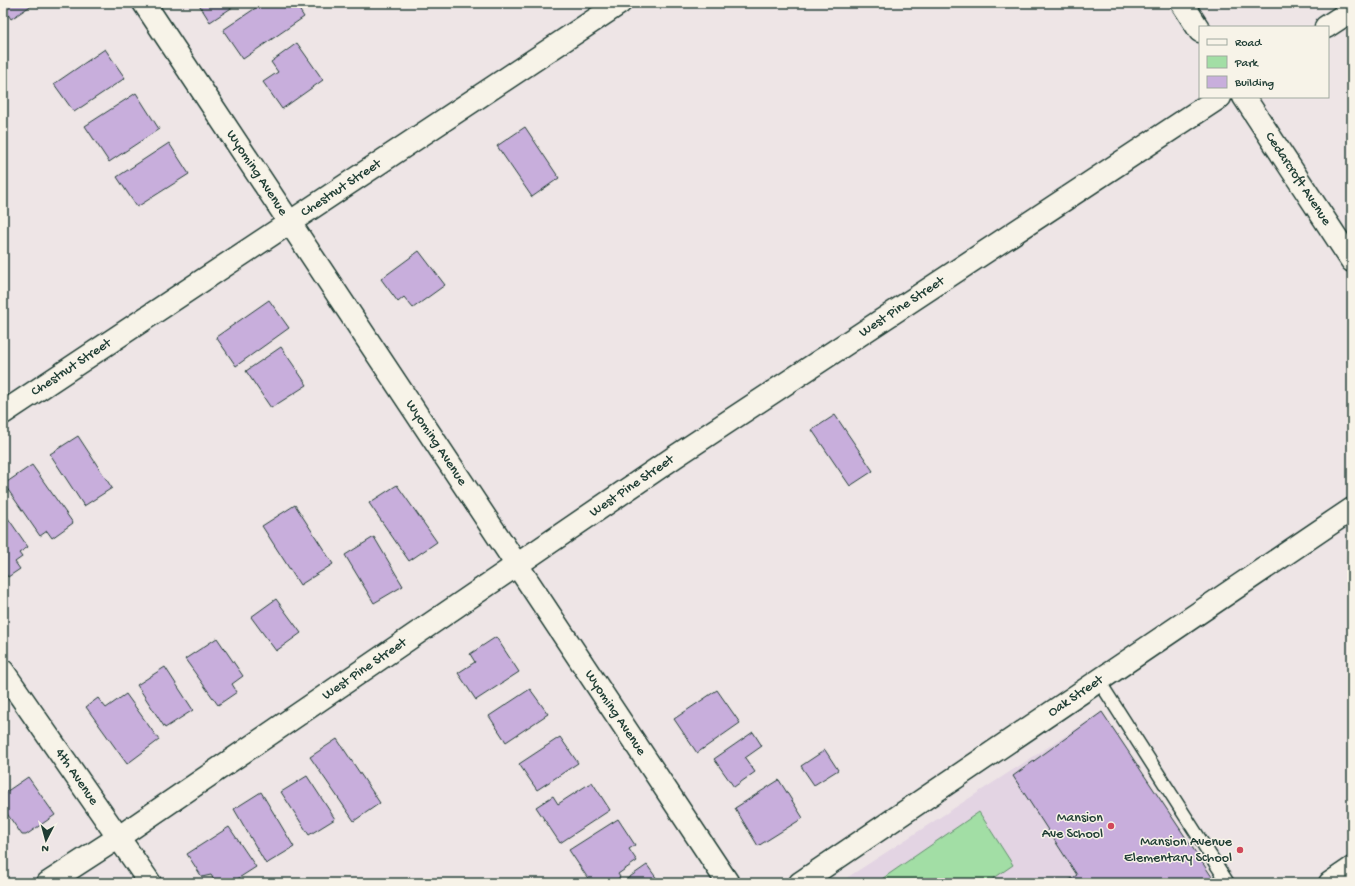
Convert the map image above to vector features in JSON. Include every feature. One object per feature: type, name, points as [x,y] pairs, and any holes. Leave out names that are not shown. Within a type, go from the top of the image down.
[{"type":"street","name":"Wyoming Avenue","points":[[144,3],[728,883]]},
{"type":"street","name":"Chestnut Street","points":[[3,413],[620,3]]},
{"type":"street","points":[[1182,3],[1199,29]]},
{"type":"street","points":[[1328,26],[1352,10]]},
{"type":"street","name":"West Pine Street","points":[[48,883],[119,837],[683,451],[1218,98]]},
{"type":"street","name":"Cedarcroft Avenue","points":[[1245,98],[1352,261]]},
{"type":"street","name":"Oak Street","points":[[800,883],[1352,509]]},
{"type":"street","name":"4th Avenue","points":[[3,671],[150,883]]},
{"type":"street","points":[[1330,883],[1352,868]]},
{"type":"lane","points":[[1099,680],[1228,883]]},
{"type":"shaded area","points":[[1102,712],[1216,883],[839,883]]},
{"type":"green space","points":[[979,812],[1013,865],[987,883],[876,883]]},
{"type":"building","points":[[3,3],[35,3],[11,19],[3,7]]},
{"type":"building","points":[[198,3],[239,3],[210,22]]},
{"type":"building","points":[[263,3],[282,3],[283,5],[295,3],[304,17],[243,59],[223,30]]},
{"type":"building","points":[[297,43],[323,80],[282,109],[263,82],[278,72],[271,62]]},
{"type":"building","points":[[105,49],[125,78],[74,112],[54,84]]},
{"type":"building","points":[[136,93],[159,129],[109,162],[85,126]]},
{"type":"building","points":[[525,127],[559,178],[532,197],[497,146]]},
{"type":"building","points":[[169,143],[189,174],[137,207],[117,177]]},
{"type":"building","points":[[419,251],[445,285],[413,308],[404,297],[398,302],[381,279]]},
{"type":"building","points":[[269,300],[289,328],[236,366],[216,337]]},
{"type":"building","points":[[281,347],[307,385],[271,408],[246,371]]},
{"type":"building","points":[[835,415],[873,471],[850,486],[812,430]]},
{"type":"building","points":[[78,436],[112,488],[84,506],[50,454]]},
{"type":"building","points":[[32,465],[73,523],[52,538],[47,531],[40,536],[4,484]]},
{"type":"building","points":[[397,485],[437,542],[409,561],[369,503]]},
{"type":"building","points":[[295,505],[333,564],[300,585],[262,526]]},
{"type":"building","points":[[3,511],[28,547],[19,553],[22,557],[15,562],[20,569],[8,577],[3,570]]},
{"type":"building","points":[[374,537],[403,586],[374,603],[345,555]]},
{"type":"building","points":[[276,599],[301,633],[276,651],[251,617]]},
{"type":"building","points":[[496,637],[519,672],[476,700],[458,673],[475,662],[470,654]]},
{"type":"building","points":[[217,638],[243,676],[232,684],[237,692],[218,705],[185,659]]},
{"type":"building","points":[[165,667],[193,710],[165,728],[137,685]]},
{"type":"building","points":[[530,689],[548,714],[506,742],[489,716]]},
{"type":"building","points":[[717,690],[740,723],[697,753],[674,719]]},
{"type":"building","points":[[126,694],[159,740],[127,764],[86,707],[98,698],[106,708]]},
{"type":"building","name":"Mansion Ave School","points":[[1102,712],[1216,883],[1065,883],[1077,875],[1013,776]]},
{"type":"building","points":[[753,732],[762,746],[745,758],[755,772],[734,787],[714,759]]},
{"type":"building","points":[[560,737],[578,763],[537,790],[519,764]]},
{"type":"building","points":[[337,739],[380,803],[354,821],[310,757]]},
{"type":"building","points":[[825,750],[838,770],[814,785],[801,766]]},
{"type":"building","points":[[307,776],[335,819],[309,835],[281,792]]},
{"type":"building","points":[[28,777],[55,815],[26,835],[22,835],[3,808],[3,794]]},
{"type":"building","points":[[779,780],[803,818],[758,846],[735,808]]},
{"type":"building","points":[[592,782],[610,810],[560,843],[536,807],[553,796],[558,804]]},
{"type":"building","points":[[261,792],[294,847],[266,864],[234,809]]},
{"type":"building","points":[[618,819],[635,845],[629,849],[637,861],[618,874],[620,877],[612,883],[591,883],[569,850]]},
{"type":"building","points":[[229,827],[256,867],[231,883],[216,883],[211,875],[202,877],[187,854]]},
{"type":"building","points":[[647,865],[660,883],[621,883]]},
{"type":"place","name":"Mansion Ave School","points":[[1111,826]]},
{"type":"place","name":"Mansion Avenue Elementary School","points":[[1240,850]]}]
